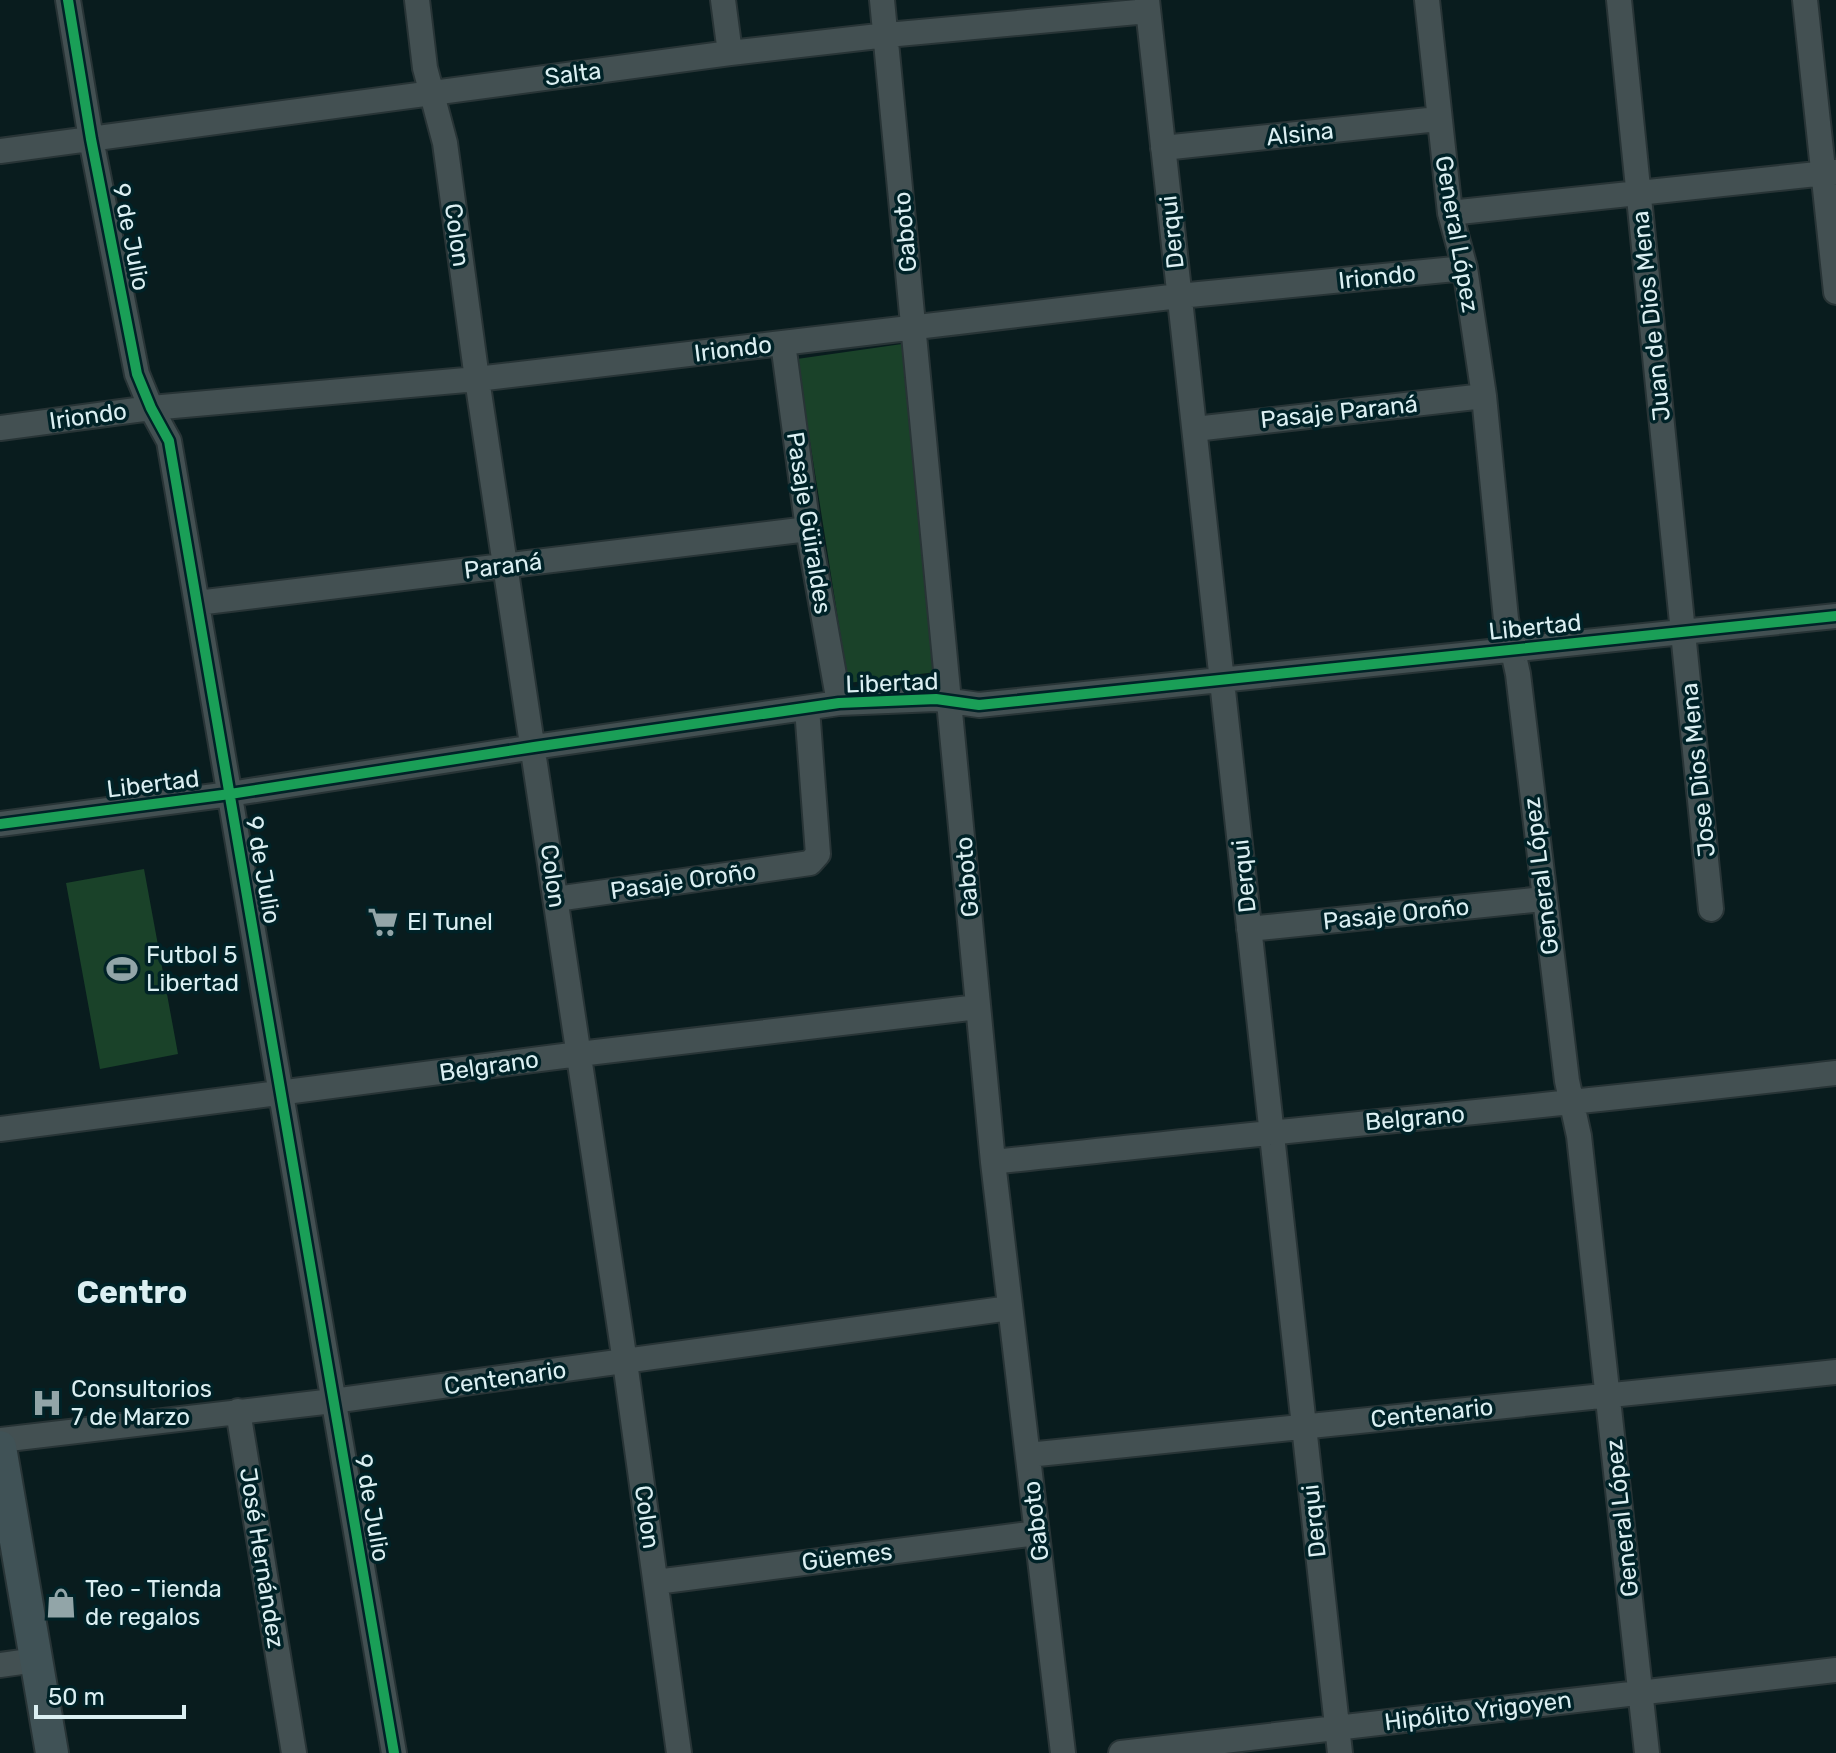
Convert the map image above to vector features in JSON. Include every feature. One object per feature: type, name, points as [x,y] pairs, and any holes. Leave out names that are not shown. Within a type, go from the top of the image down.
[{"type":"main road","points":[[0,1447],[52,1753]]},
{"type":"street","name":"9 de Julio","points":[[68,0],[91,139],[137,374],[169,441],[394,1753]]},
{"type":"street","name":"Colon","points":[[417,0],[425,68],[445,143],[477,379],[625,1362],[679,1753]]},
{"type":"street","points":[[723,0],[730,53]]},
{"type":"street","name":"Gaboto","points":[[882,0],[993,1162],[1063,1753]]},
{"type":"street","name":"General López","points":[[1427,0],[1450,213],[1465,268],[1484,396],[1506,619],[1518,674],[1543,899],[1579,1136],[1647,1753]]},
{"type":"street","name":"Juan de Dios Mena","points":[[1619,0],[1684,631]]},
{"type":"street","points":[[1805,0],[1830,173],[1836,292]]},
{"type":"street","name":"Salta","points":[[0,151],[730,53],[1148,5]]},
{"type":"street","name":"Derqui","points":[[1148,5],[1340,1753]]},
{"type":"street","name":"Alsina","points":[[1163,148],[1438,119]]},
{"type":"street","points":[[1450,213],[1830,173]]},
{"type":"street","name":"Iriondo","points":[[0,428],[151,408],[477,379],[1179,296],[1465,268]]},
{"type":"street","name":"Pasaje Güiraldes","points":[[783,343],[808,529],[839,703]]},
{"type":"street","name":"Pasaje Paraná","points":[[1195,429],[1484,396]]},
{"type":"street","name":"Paraná","points":[[197,603],[808,529]]},
{"type":"street","name":"Libertad","points":[[0,824],[230,794],[839,703],[936,699],[979,705],[1836,616]]},
{"type":"street","name":"Jose Dios Mena","points":[[1684,631],[1711,909]]},
{"type":"street","name":"Pasaje Oroño","points":[[556,899],[810,863],[818,854],[807,708]]},
{"type":"street","name":"Pasaje Oroño","points":[[1249,929],[1543,899]]},
{"type":"street","name":"Belgrano","points":[[0,1129],[579,1054],[978,1007]]},
{"type":"street","name":"Belgrano","points":[[993,1162],[1272,1131],[1572,1104],[1836,1073]]},
{"type":"street","name":"Centenario","points":[[0,1440],[333,1401],[1010,1308]]},
{"type":"street","name":"Centenario","points":[[1028,1455],[1836,1372]]},
{"type":"street","name":"José Hernández","points":[[238,1411],[294,1753]]},
{"type":"street","name":"Güemes","points":[[656,1582],[1037,1533]]},
{"type":"street","points":[[0,1665],[36,1660]]},
{"type":"street","name":"Hipólito Yrigoyen","points":[[1121,1753],[1836,1670]]},
{"type":"green space","points":[[902,344],[936,672],[848,683],[797,359]]},
{"type":"green space","name":"Futbol 5 Libertad","points":[[144,869],[178,1054],[100,1069],[66,883]]},
{"type":"cycle path","points":[[68,0],[91,139],[137,374],[169,441],[394,1753]]},
{"type":"cycle path","points":[[0,824],[230,794],[839,703],[936,699],[979,705],[1836,616]]},
{"type":"place","name":"El Tunel","points":[[383,922]]},
{"type":"place","name":"Futbol 5 Libertad","points":[[122,969]]},
{"type":"place","name":"Consultorios 7 de Marzo","points":[[47,1403]]},
{"type":"place","name":"Teo - Tienda de regalos","points":[[61,1603]]},
{"type":"district","name":"Centro","points":[[132,1292]]}]
